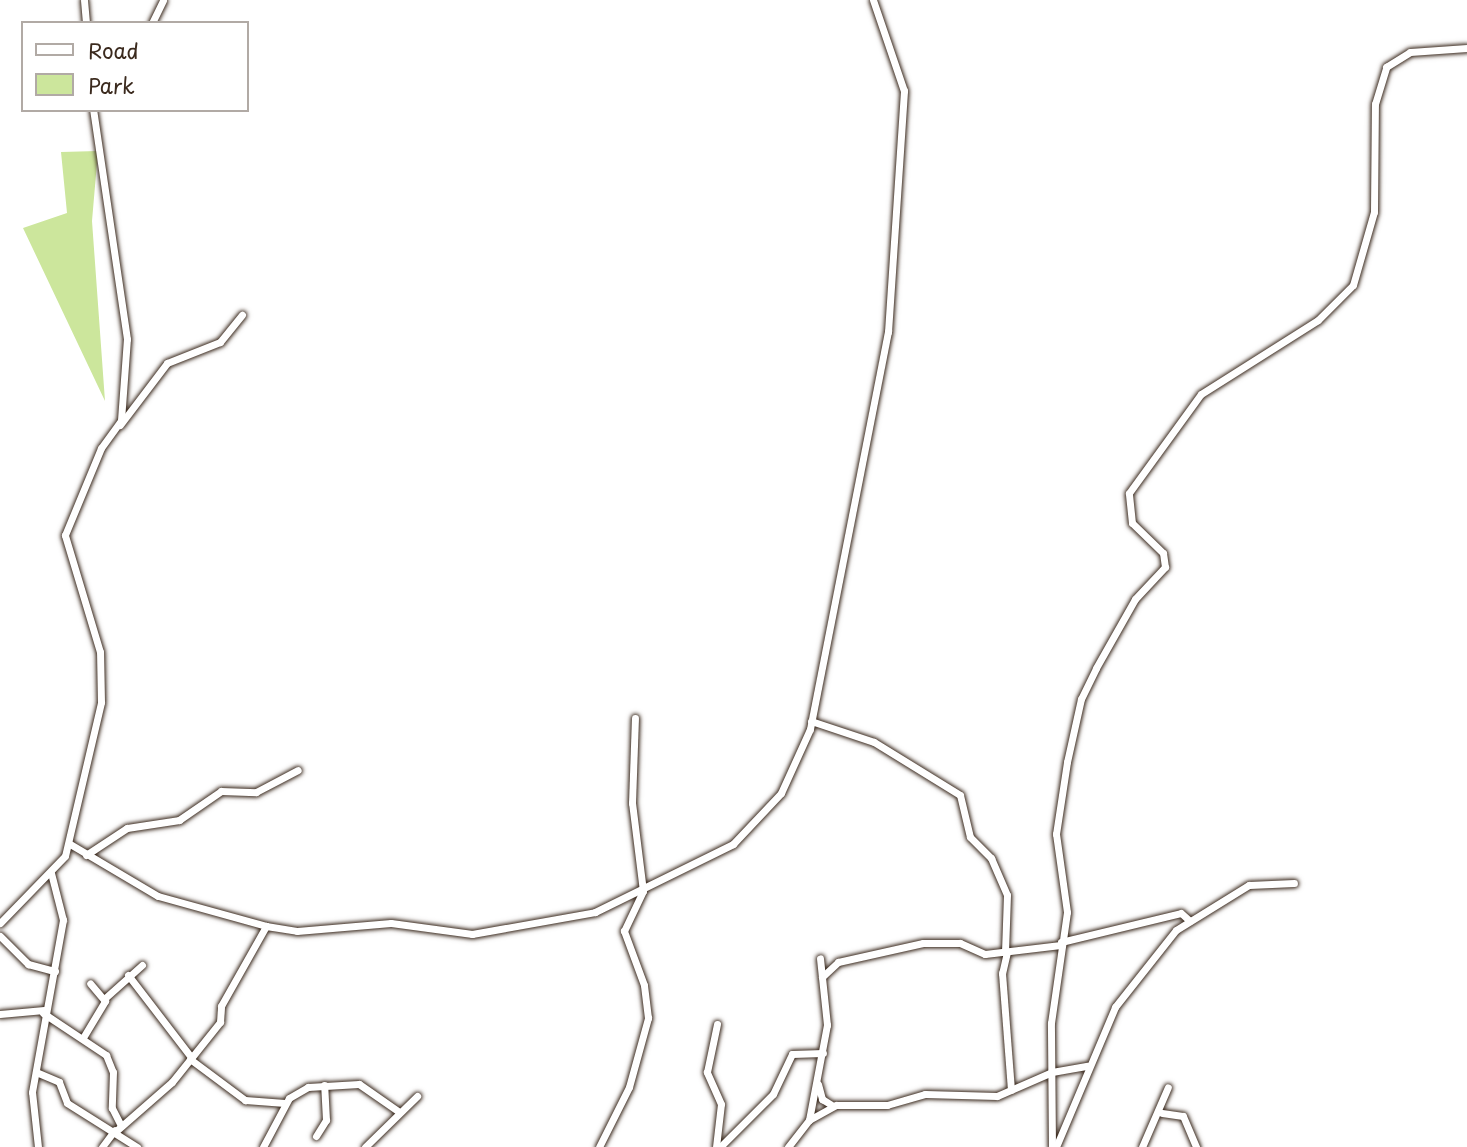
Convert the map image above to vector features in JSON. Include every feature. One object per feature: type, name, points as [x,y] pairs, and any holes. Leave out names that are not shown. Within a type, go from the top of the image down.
[{"type":"street","points":[[84,0],[86,21]]},
{"type":"street","points":[[153,21],[163,0]]},
{"type":"street","points":[[70,844],[158,896],[266,926],[297,931],[391,923],[426,932],[501,933],[559,923],[643,891],[733,844],[781,793],[811,721],[888,332],[904,92],[873,0]]},
{"type":"street","points":[[1054,1147],[1052,1072],[1061,944],[1068,912],[1056,834],[1081,699],[1127,610],[1165,567],[1163,553],[1132,523],[1129,493],[1201,394],[1318,320],[1353,285],[1374,212],[1376,104],[1386,67],[1410,52],[1467,48]]},
{"type":"street","points":[[93,112],[127,321],[116,427]]},
{"type":"street","points":[[0,923],[51,873],[70,844],[97,742],[102,666],[65,535],[101,449],[167,363],[220,342],[242,315]]},
{"type":"street","points":[[598,1147],[629,1087],[648,1018],[644,985],[624,931],[643,891],[632,803],[635,719]]},
{"type":"street","points":[[811,721],[874,742],[962,799],[970,837],[991,858],[1006,895],[1006,952],[1002,973],[1011,1090]]},
{"type":"street","points":[[86,855],[127,828],[179,820],[221,791],[256,792],[298,770]]},
{"type":"street","points":[[38,1147],[36,1072],[44,1011],[55,971],[63,920],[51,873]]},
{"type":"street","points":[[1054,1147],[1087,1066],[1115,1007],[1190,921],[1249,886],[1294,883]]},
{"type":"street","points":[[822,977],[838,962],[923,943],[1006,952],[1061,944],[1181,913],[1190,921]]},
{"type":"street","points":[[102,1147],[190,1058],[219,1022],[221,1006],[266,926]]},
{"type":"street","points":[[0,936],[29,964],[55,971]]},
{"type":"street","points":[[809,1120],[808,1101],[818,1084],[823,1053],[820,958]]},
{"type":"street","points":[[84,1036],[104,999],[142,965]]},
{"type":"street","points":[[128,975],[190,1058],[245,1100],[285,1103]]},
{"type":"street","points":[[90,983],[104,999]]},
{"type":"street","points":[[0,1014],[44,1011],[84,1036],[106,1055],[114,1072],[112,1108],[117,1129]]},
{"type":"street","points":[[718,1024],[707,1072],[721,1104],[718,1147]]},
{"type":"street","points":[[718,1147],[773,1094],[792,1054],[823,1053]]},
{"type":"street","points":[[788,1147],[809,1120],[833,1106],[1011,1090],[1052,1072],[1087,1066]]},
{"type":"street","points":[[36,1072],[59,1083],[67,1103],[117,1129],[137,1147]]},
{"type":"street","points":[[263,1147],[285,1103],[302,1089],[359,1084],[398,1111]]},
{"type":"street","points":[[818,1084],[822,1099],[833,1106]]},
{"type":"street","points":[[316,1136],[327,1116],[324,1085]]},
{"type":"street","points":[[1142,1147],[1162,1113],[1168,1087]]},
{"type":"street","points":[[365,1147],[398,1111],[417,1096]]},
{"type":"street","points":[[1162,1113],[1183,1116],[1196,1147]]},
{"type":"green space","points":[[98,151],[92,221],[105,401],[23,228],[67,213],[61,152]]}]
